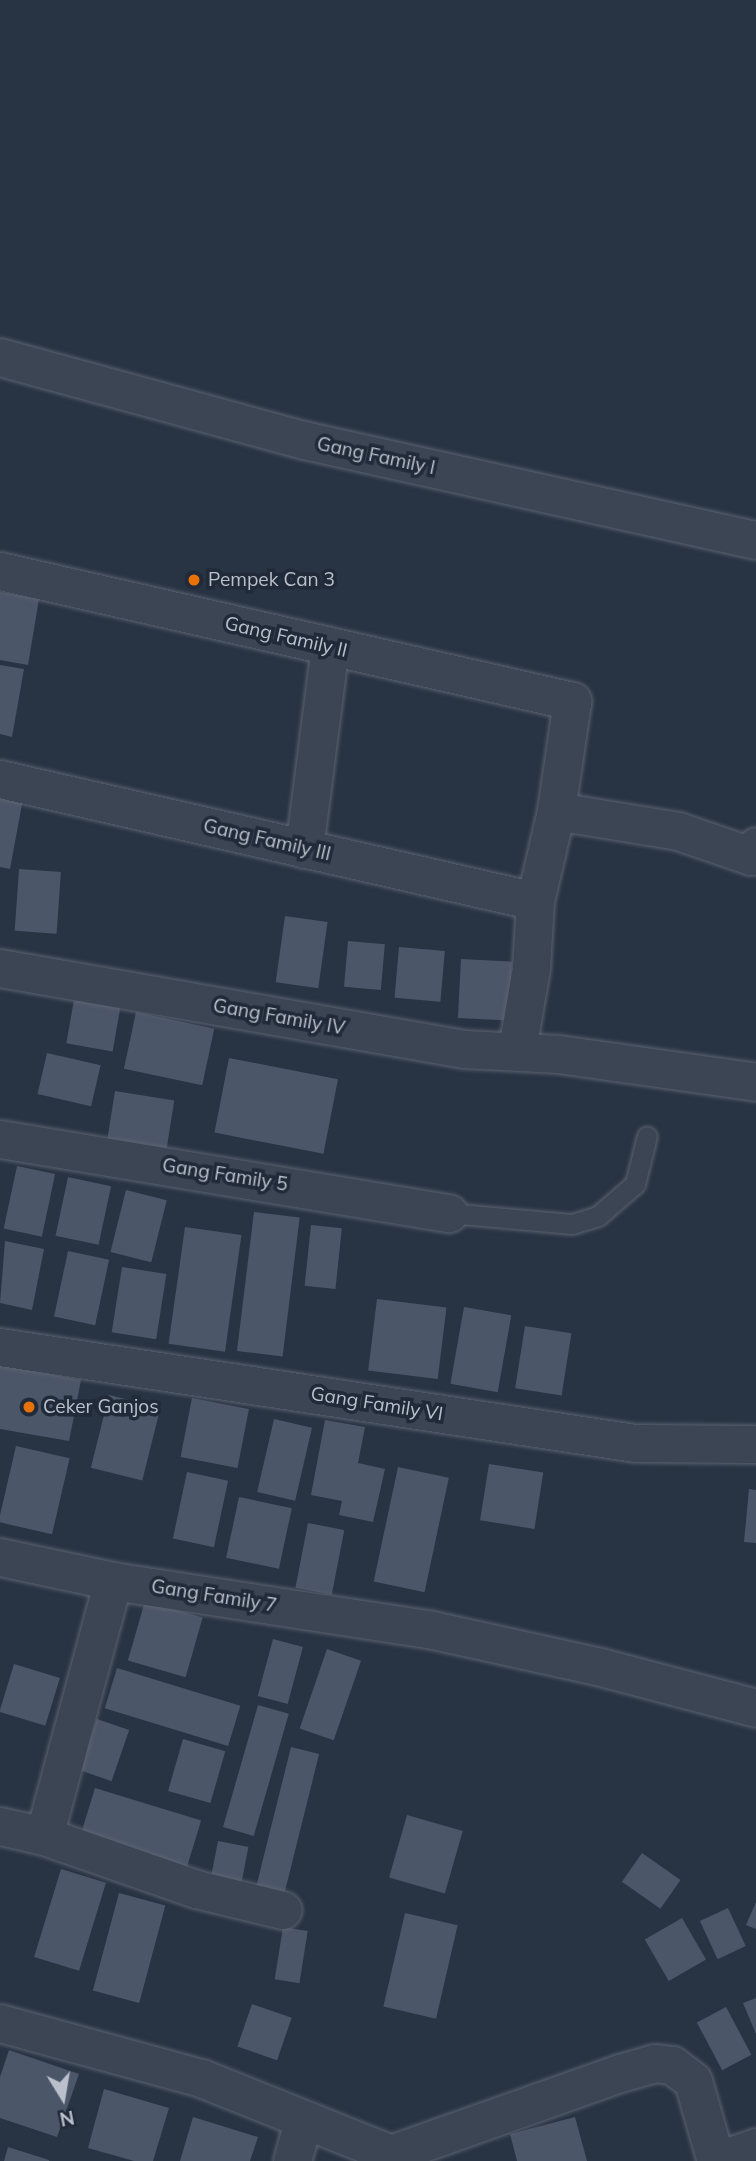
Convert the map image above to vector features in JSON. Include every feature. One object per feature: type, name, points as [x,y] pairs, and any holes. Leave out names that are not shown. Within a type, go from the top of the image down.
[{"type":"street","name":"Gang Family I","points":[[0,357],[304,440],[756,540]]},
{"type":"street","name":"Gang Family II","points":[[0,571],[572,701],[556,811]]},
{"type":"street","points":[[304,849],[330,647]]},
{"type":"street","name":"Gang Family III","points":[[0,779],[535,901]]},
{"type":"street","points":[[517,1049],[531,968],[535,901],[556,811],[678,831],[754,853]]},
{"type":"street","name":"Gang Family IV","points":[[0,968],[464,1049],[517,1049],[756,1082]]},
{"type":"street","name":"Gang Family 5","points":[[0,1139],[449,1213]]},
{"type":"street","name":"Gang Family VI","points":[[0,1347],[635,1443],[756,1444]]},
{"type":"street","name":"Gang Family 7","points":[[0,1557],[113,1581],[428,1629],[601,1667],[756,1708]]},
{"type":"street","points":[[44,1836],[113,1581]]},
{"type":"street","points":[[0,1826],[44,1836],[196,1889],[283,1910]]},
{"type":"street","points":[[0,2022],[201,2078],[394,2157],[654,2063],[672,2065],[693,2081],[716,2161],[756,2147]]},
{"type":"street","points":[[292,2161],[303,2121]]},
{"type":"lane","points":[[449,1213],[572,1223],[598,1216],[635,1184],[647,1136]]},
{"type":"building","points":[[0,592],[39,599],[28,665],[0,660]]},
{"type":"building","points":[[0,665],[24,669],[12,737],[0,734]]},
{"type":"building","points":[[0,795],[23,799],[10,869],[0,867]]},
{"type":"building","points":[[19,869],[61,872],[57,934],[15,931]]},
{"type":"building","points":[[285,916],[328,922],[318,988],[276,982]]},
{"type":"building","points":[[348,941],[385,944],[381,990],[344,987]]},
{"type":"building","points":[[399,947],[445,951],[440,1002],[395,998]]},
{"type":"building","points":[[461,959],[512,962],[509,1021],[458,1018]]},
{"type":"building","points":[[75,994],[121,1002],[113,1051],[66,1043]]},
{"type":"building","points":[[136,1012],[214,1029],[202,1085],[124,1069]]},
{"type":"building","points":[[47,1053],[101,1065],[91,1106],[38,1094]]},
{"type":"building","points":[[229,1058],[338,1079],[323,1154],[214,1133]]},
{"type":"building","points":[[115,1091],[174,1100],[166,1153],[107,1143]]},
{"type":"building","points":[[17,1166],[55,1174],[42,1237],[4,1229]]},
{"type":"building","points":[[68,1177],[111,1186],[99,1245],[56,1236]]},
{"type":"building","points":[[126,1190],[167,1200],[151,1262],[111,1252]]},
{"type":"building","points":[[254,1212],[300,1218],[283,1357],[237,1351]]},
{"type":"building","points":[[311,1225],[342,1228],[335,1289],[305,1286]]},
{"type":"building","points":[[185,1227],[241,1235],[225,1352],[169,1344]]},
{"type":"building","points":[[5,1241],[44,1249],[32,1310],[0,1303]]},
{"type":"building","points":[[68,1251],[109,1260],[95,1325],[54,1317]]},
{"type":"building","points":[[122,1267],[166,1274],[156,1339],[112,1332]]},
{"type":"building","points":[[377,1299],[446,1308],[438,1379],[368,1370]]},
{"type":"building","points":[[464,1307],[511,1315],[498,1392],[450,1384]]},
{"type":"building","points":[[525,1326],[571,1333],[562,1396],[515,1388]]},
{"type":"building","points":[[0,1365],[81,1380],[69,1441],[0,1429]]},
{"type":"building","points":[[109,1395],[160,1408],[142,1481],[91,1468]]},
{"type":"building","points":[[192,1398],[249,1409],[237,1468],[181,1457]]},
{"type":"building","points":[[274,1419],[312,1428],[295,1501],[257,1492]]},
{"type":"building","points":[[325,1420],[365,1427],[358,1463],[385,1469],[373,1522],[339,1515],[342,1501],[311,1495]]},
{"type":"building","points":[[16,1446],[70,1458],[52,1534],[0,1522]]},
{"type":"building","points":[[489,1464],[543,1473],[534,1529],[480,1520]]},
{"type":"building","points":[[398,1467],[449,1478],[425,1592],[374,1581]]},
{"type":"building","points":[[187,1472],[228,1481],[214,1547],[173,1539]]},
{"type":"building","points":[[749,1489],[756,1490],[756,1543],[744,1542]]},
{"type":"building","points":[[239,1497],[292,1508],[279,1569],[226,1558]]},
{"type":"building","points":[[308,1523],[344,1530],[332,1595],[295,1588]]},
{"type":"building","points":[[145,1601],[203,1618],[186,1677],[128,1661]]},
{"type":"building","points":[[273,1639],[303,1647],[288,1704],[258,1696]]},
{"type":"building","points":[[327,1649],[361,1661],[334,1740],[300,1728]]},
{"type":"building","points":[[14,1664],[60,1678],[45,1726],[0,1712]]},
{"type":"building","points":[[117,1668],[240,1706],[228,1746],[105,1708]]},
{"type":"building","points":[[258,1705],[289,1714],[254,1836],[223,1827]]},
{"type":"building","points":[[97,1719],[129,1730],[112,1781],[79,1770]]},
{"type":"building","points":[[183,1739],[225,1751],[210,1803],[168,1791]]},
{"type":"building","points":[[291,1747],[319,1754],[282,1903],[254,1896]]},
{"type":"building","points":[[95,1788],[201,1820],[186,1869],[80,1837]]},
{"type":"building","points":[[407,1815],[463,1831],[445,1893],[389,1877]]},
{"type":"building","points":[[218,1841],[248,1847],[240,1888],[210,1882]]},
{"type":"building","points":[[642,1853],[681,1880],[660,1909],[622,1882]]},
{"type":"building","points":[[61,1869],[106,1883],[79,1971],[34,1957]]},
{"type":"building","points":[[119,1893],[165,1905],[139,2003],[93,1991]]},
{"type":"building","points":[[756,1902],[756,1929],[746,1925]]},
{"type":"building","points":[[728,1908],[746,1946],[718,1959],[700,1921]]},
{"type":"building","points":[[405,1913],[458,1925],[436,2019],[383,2007]]},
{"type":"building","points":[[682,1918],[706,1960],[669,1981],[645,1939]]},
{"type":"building","points":[[283,1927],[308,1931],[299,1983],[275,1979]]},
{"type":"building","points":[[756,1998],[756,2034],[743,2003]]},
{"type":"building","points":[[252,2004],[292,2018],[277,2060],[237,2047]]},
{"type":"building","points":[[726,2007],[751,2055],[722,2070],[697,2022]]},
{"type":"building","points":[[9,2050],[79,2074],[57,2137],[0,2118],[0,2077]]},
{"type":"building","points":[[104,2089],[169,2108],[153,2161],[134,2161],[88,2148]]},
{"type":"building","points":[[193,2117],[258,2137],[250,2161],[180,2161]]},
{"type":"building","points":[[575,2117],[587,2161],[517,2161],[510,2134]]},
{"type":"building","points":[[8,2147],[49,2160],[49,2161],[4,2161]]},
{"type":"place","name":"Pempek Can 3","points":[[194,580]]},
{"type":"place","name":"Ceker Ganjos","points":[[29,1407]]}]
